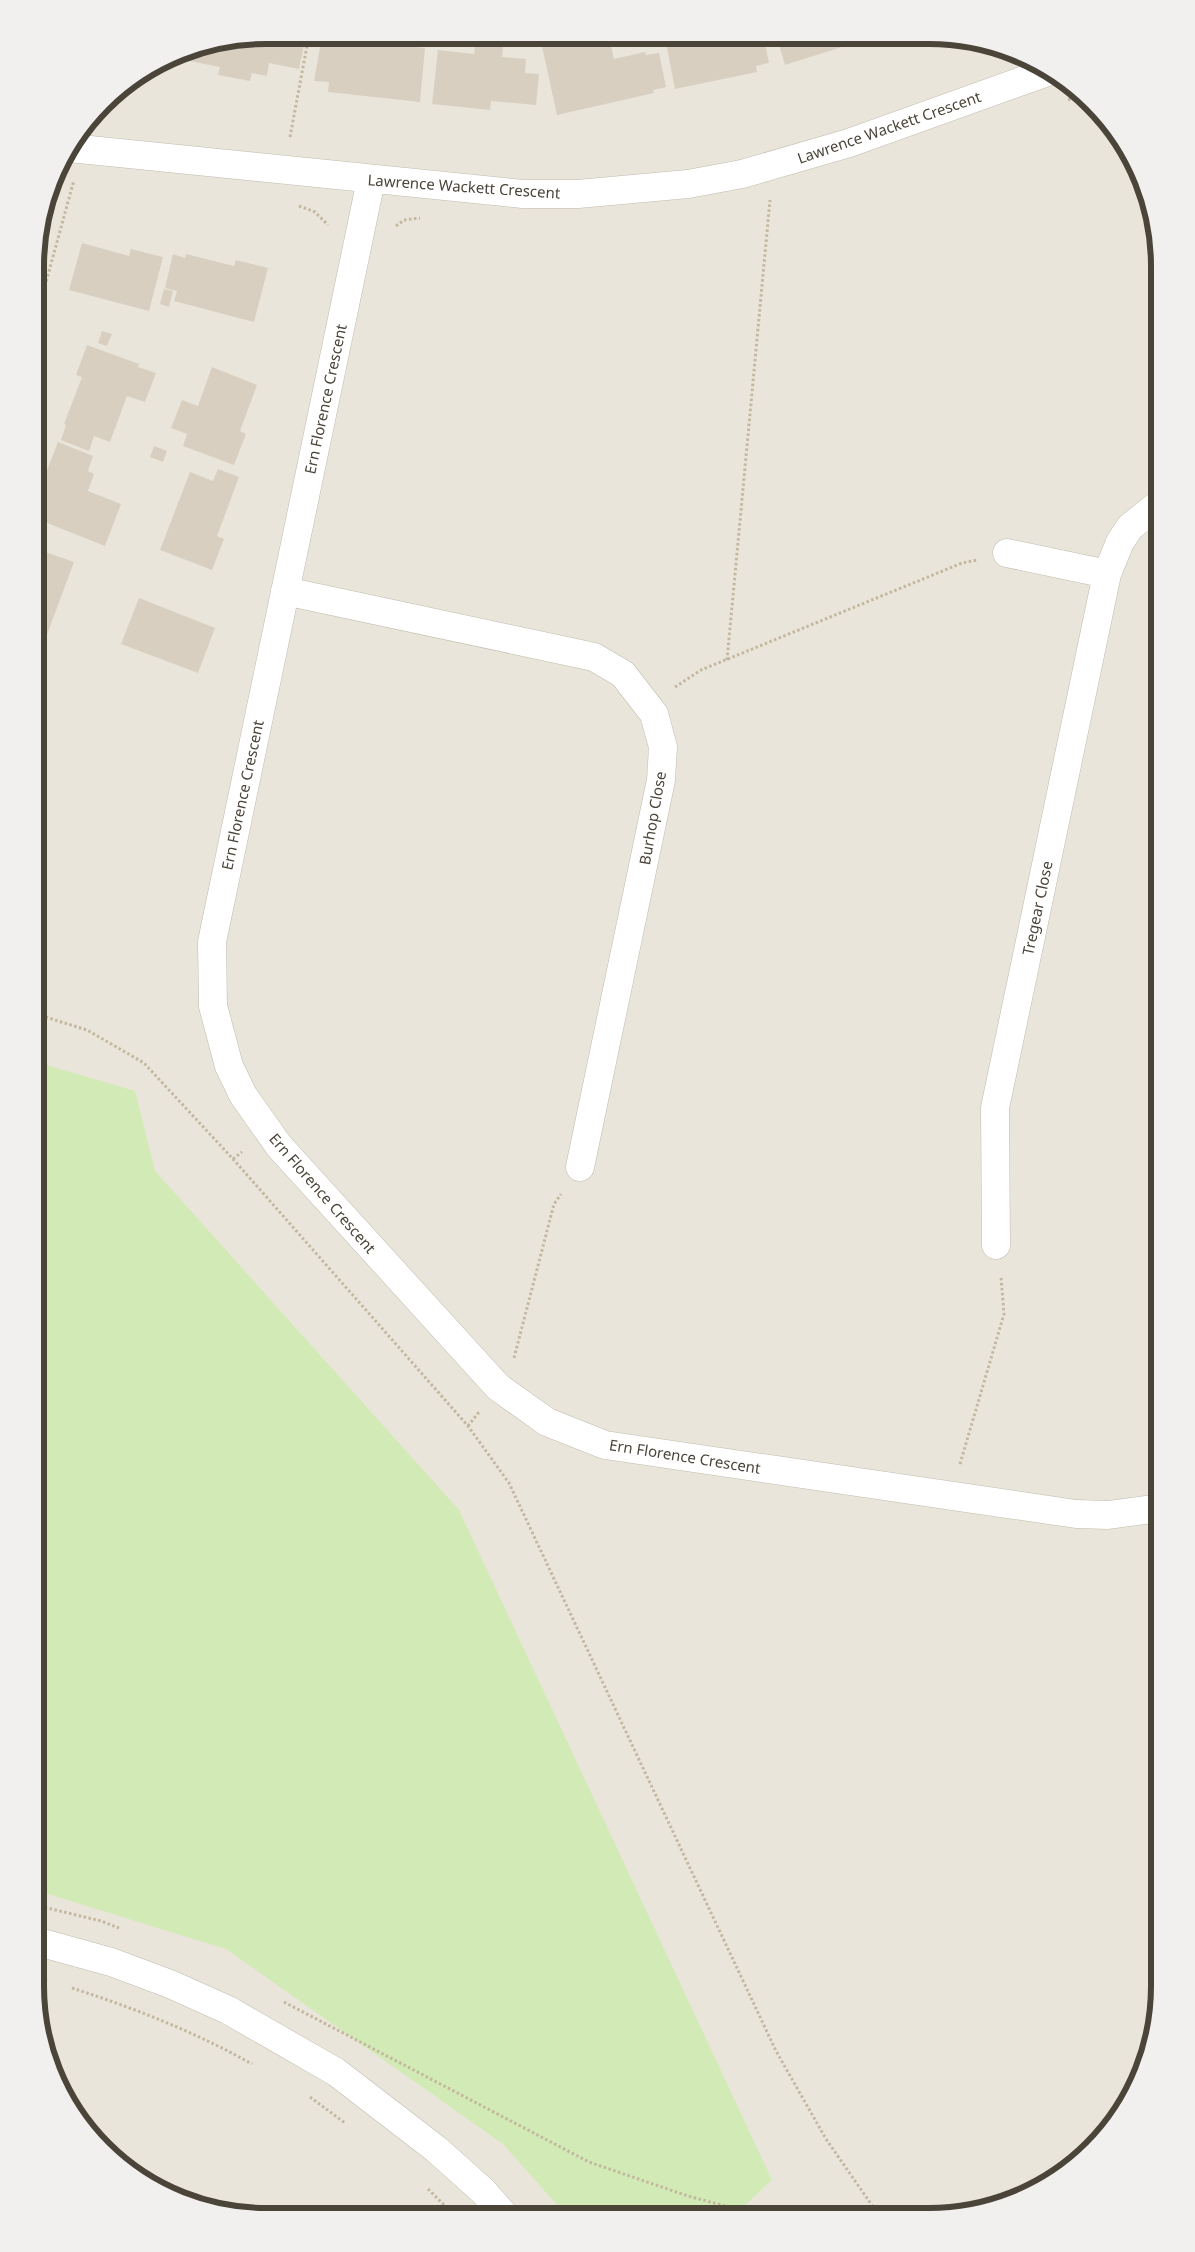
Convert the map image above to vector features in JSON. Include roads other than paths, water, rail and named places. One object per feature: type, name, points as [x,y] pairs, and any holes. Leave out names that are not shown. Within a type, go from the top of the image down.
[{"type":"street","name":"Lawrence Wackett Crescent","points":[[77,148],[371,180],[523,194],[578,194],[688,184],[742,174],[849,144],[1042,74]]},
{"type":"street","name":"Ern Florence Crescent","points":[[371,180],[212,942],[213,1006],[227,1058],[243,1095],[279,1146],[498,1387],[547,1422],[605,1445],[1076,1514],[1108,1515],[1151,1509]]},
{"type":"street","name":"Tregear Close","points":[[996,1245],[995,1108],[1107,574],[1120,542],[1130,528],[1151,510]]},
{"type":"street","points":[[1007,554],[1107,574]]},
{"type":"street","name":"Burhop Close","points":[[285,591],[594,658],[623,674],[654,714],[663,747],[661,780],[580,1166]]},
{"type":"street","points":[[44,1943],[112,1962],[170,1984],[228,2010],[336,2072],[436,2148],[483,2191],[498,2208]]}]
